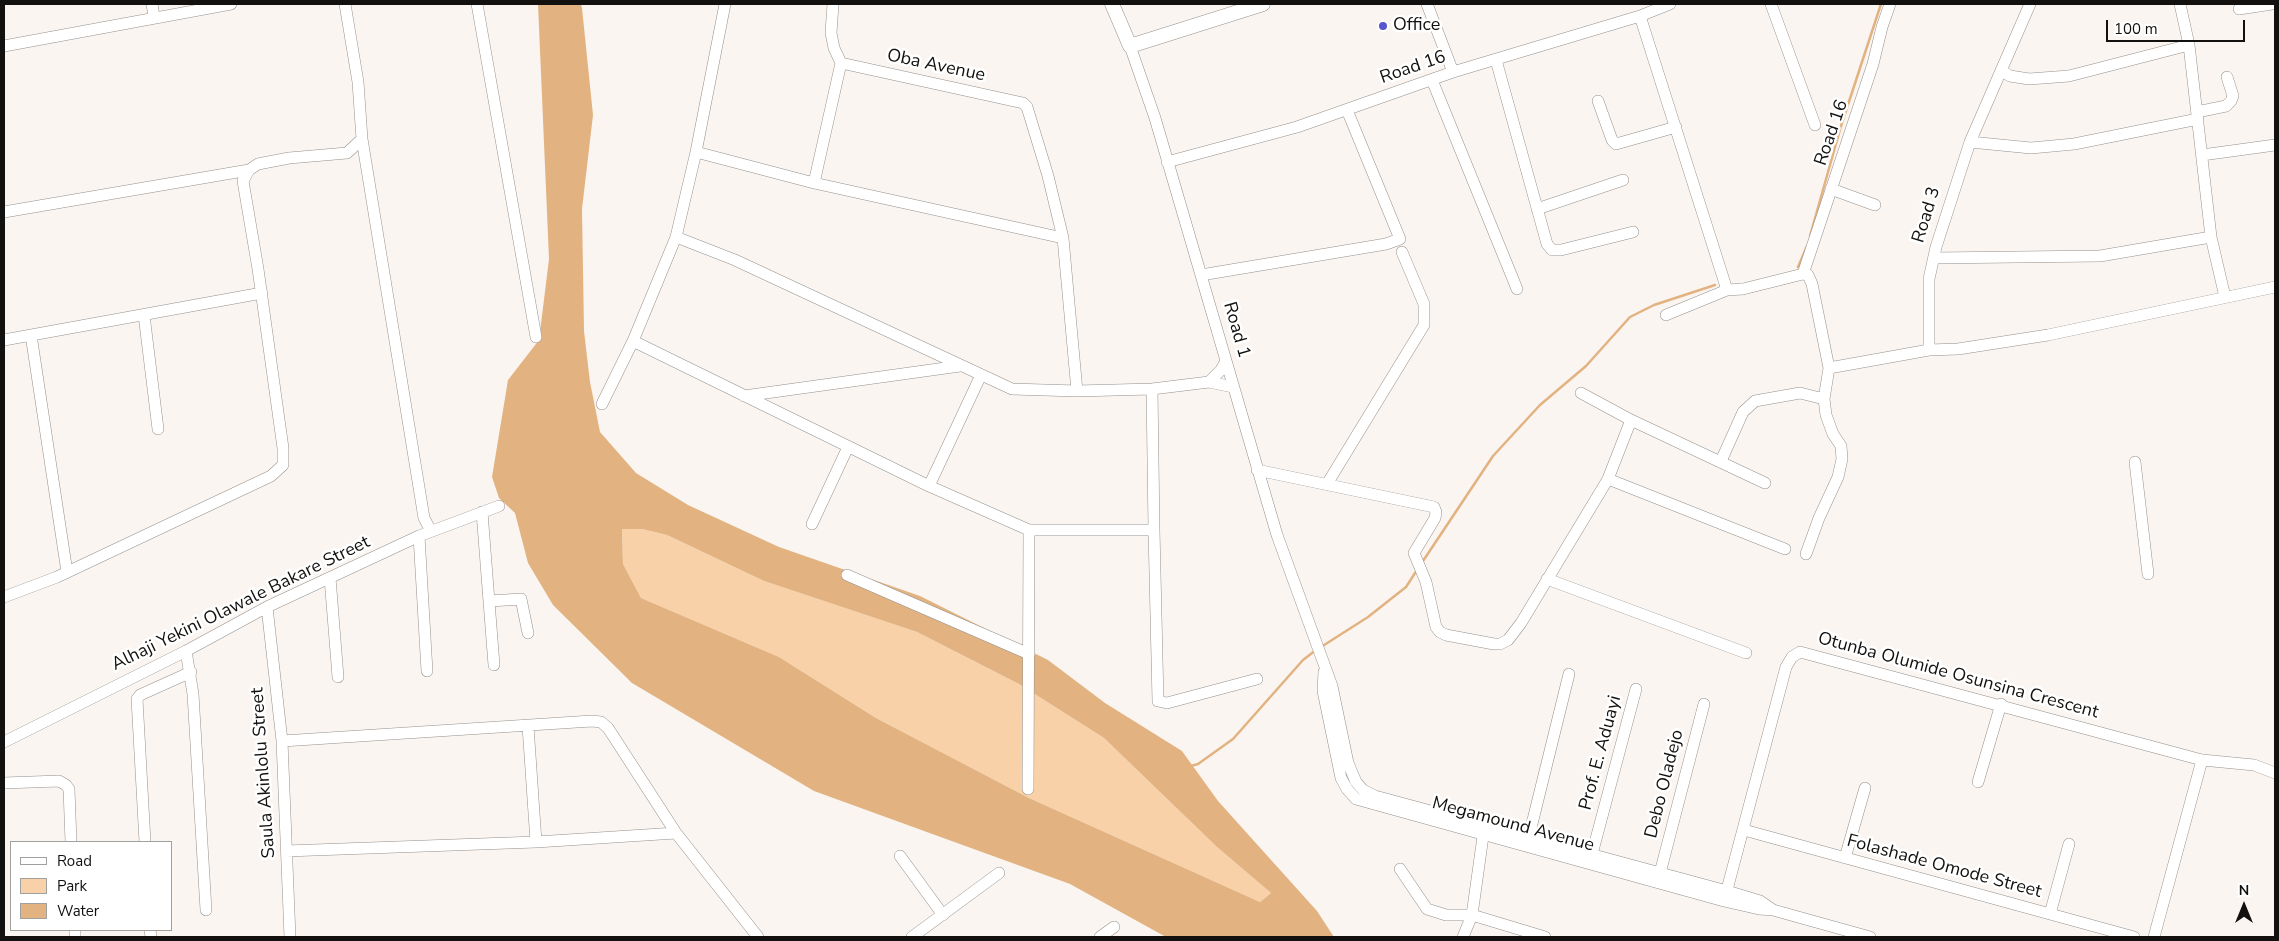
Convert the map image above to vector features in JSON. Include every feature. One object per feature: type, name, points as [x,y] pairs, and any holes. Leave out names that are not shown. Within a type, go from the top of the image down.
[{"type":"street","points":[[152,4],[154,17]]},
{"type":"street","points":[[4,46],[230,4]]},
{"type":"street","points":[[345,4],[358,82],[362,139],[424,518],[431,531]]},
{"type":"street","points":[[477,4],[536,337]]},
{"type":"street","points":[[602,404],[633,341],[676,237],[696,152],[725,4]]},
{"type":"street","points":[[814,183],[841,63],[834,48],[831,33],[833,4]]},
{"type":"street","name":"Road 1","points":[[1112,4],[1130,46],[1168,162],[1257,470],[1280,544],[1314,636],[1323,664],[1328,689]]},
{"type":"street","points":[[1427,4],[1453,72]]},
{"type":"street","name":"Road 16","points":[[1168,162],[1258,139],[1453,72],[1640,16],[1670,4]]},
{"type":"street","points":[[1770,4],[1815,125]]},
{"type":"street","name":"Road 16","points":[[1804,274],[1873,64],[1890,4]]},
{"type":"street","name":"Road 3","points":[[1929,350],[1929,279],[1934,258],[1970,142],[2030,4]]},
{"type":"street","points":[[2180,4],[2189,44],[2211,238],[2226,297]]},
{"type":"street","points":[[2239,9],[2272,4]]},
{"type":"street","points":[[1130,46],[1253,5]]},
{"type":"street","points":[[1640,16],[1727,290]]},
{"type":"street","points":[[2002,71],[2010,76],[2029,79],[2069,76],[2189,44]]},
{"type":"street","points":[[1496,60],[1547,244],[1552,250],[1561,250],[1633,232]]},
{"type":"street","name":"Oba Avenue","points":[[841,63],[1023,104],[1026,107],[1048,176],[1063,238]]},
{"type":"street","points":[[1970,142],[2031,148],[2074,144],[2198,115],[2226,106],[2231,101],[2232,96],[2227,77]]},
{"type":"street","points":[[1432,80],[1517,289]]},
{"type":"street","points":[[1598,101],[1612,140],[1616,144],[1676,127]]},
{"type":"street","points":[[1200,275],[1386,244],[1400,239],[1347,110]]},
{"type":"street","points":[[4,212],[249,170],[258,164],[289,158],[347,153],[362,139]]},
{"type":"street","points":[[2202,155],[2275,145]]},
{"type":"street","points":[[696,152],[814,183],[1063,238],[1077,391]]},
{"type":"street","points":[[4,597],[67,572],[271,476],[283,465],[283,448],[262,294],[243,181],[249,170]]},
{"type":"street","points":[[1537,209],[1623,180]]},
{"type":"street","points":[[1831,190],[1875,205]]},
{"type":"street","points":[[676,237],[735,260],[1012,389],[1077,391],[1152,389],[1209,382],[1233,387]]},
{"type":"street","points":[[1934,258],[2100,256],[2211,238]]},
{"type":"street","points":[[1327,484],[1424,324],[1424,304],[1402,252]]},
{"type":"street","points":[[1666,315],[1727,290],[1743,289],[1804,274],[1808,275],[1812,284],[1829,368],[1824,399],[1830,427],[1842,446],[1842,459],[1838,476],[1819,518],[1806,554]]},
{"type":"street","points":[[1829,368],[1929,350],[1958,349],[2048,335],[2275,287]]},
{"type":"street","points":[[4,340],[262,294]]},
{"type":"street","points":[[144,315],[158,429]]},
{"type":"street","points":[[31,335],[67,572]]},
{"type":"street","points":[[633,341],[848,447],[1029,530],[1154,530]]},
{"type":"street","points":[[1209,382],[1221,370],[1226,361]]},
{"type":"street","points":[[744,396],[961,366]]},
{"type":"street","points":[[930,486],[981,375]]},
{"type":"street","points":[[1152,389],[1158,700],[1167,703],[1257,679]]},
{"type":"street","points":[[1581,393],[1631,420],[1765,483]]},
{"type":"street","points":[[1721,461],[1743,412],[1755,401],[1800,393],[1824,399]]},
{"type":"street","points":[[1257,470],[1434,507],[1436,512],[1435,518],[1415,548],[1414,555],[1423,574],[1436,627],[1440,632],[1500,644],[1508,640],[1515,633],[1608,479],[1631,420]]},
{"type":"street","points":[[812,524],[848,447]]},
{"type":"street","points":[[2135,462],[2148,574]]},
{"type":"street","points":[[1608,479],[1785,549]]},
{"type":"street","name":"Alhaji Yekini Olawale Bakare Street","points":[[4,742],[186,651],[267,608],[419,536],[499,506]]},
{"type":"street","points":[[482,512],[494,665]]},
{"type":"street","points":[[1028,790],[1029,530]]},
{"type":"street","points":[[419,536],[427,671]]},
{"type":"street","points":[[847,575],[1029,654]]},
{"type":"street","points":[[330,578],[338,677]]},
{"type":"street","points":[[1547,579],[1746,653]]},
{"type":"street","points":[[490,601],[521,599],[528,633]]},
{"type":"street","name":"Saula Akinlolu Street","points":[[267,608],[282,741],[290,937]]},
{"type":"street","points":[[186,651],[191,672],[206,910]]},
{"type":"street","name":"Otunba Olumide Osunsina Crescent","points":[[1725,896],[1786,667],[1792,657],[1800,652],[2001,704],[2202,760],[2254,765],[2275,773]]},
{"type":"street","points":[[145,841],[137,699],[140,695],[191,672]]},
{"type":"street","points":[[1529,836],[1569,674]]},
{"type":"street","name":"Megamound Avenue","points":[[1328,689],[1348,763],[1356,782],[1363,790],[1375,796],[1484,830],[1725,896],[1760,901],[1772,910],[1855,935],[1870,937]]},
{"type":"street","name":"Prof. E. Aduayi","points":[[1592,854],[1636,689]]},
{"type":"street","name":"Debo Oladejo","points":[[1660,873],[1704,704]]},
{"type":"street","points":[[1978,782],[2001,704]]},
{"type":"street","points":[[282,741],[592,721],[605,724],[676,833],[758,937]]},
{"type":"street","points":[[528,726],[536,842]]},
{"type":"street","points":[[2154,937],[2202,760]]},
{"type":"street","points":[[4,783],[59,781],[66,784],[69,789],[71,841]]},
{"type":"street","points":[[1845,858],[1865,788]]},
{"type":"street","points":[[1462,937],[1472,915],[1484,830]]},
{"type":"street","name":"Megamound Avenue","points":[[1484,830],[1529,836],[1660,873],[1725,896]]},
{"type":"street","name":"Folashade Omode Street","points":[[1744,830],[2134,937]]},
{"type":"street","points":[[286,851],[536,842],[676,833]]},
{"type":"street","points":[[2050,914],[2069,844]]},
{"type":"street","points":[[900,856],[943,915]]},
{"type":"street","points":[[1400,869],[1427,909],[1446,915],[1472,915],[1545,937]]},
{"type":"street","points":[[912,937],[999,873]]},
{"type":"street","points":[[1100,937],[1114,927]]},
{"type":"green space","points":[[622,529],[642,529],[667,535],[764,581],[917,632],[1019,684],[1104,738],[1217,847],[1271,893],[1260,902],[1029,798],[876,718],[779,657],[641,598],[623,564]]},
{"type":"water","points":[[538,4],[581,4],[593,115],[582,209],[584,331],[590,382],[600,432],[636,473],[688,505],[779,547],[920,596],[1048,660],[1105,703],[1182,751],[1218,801],[1317,911],[1334,937],[1166,937],[1070,884],[814,791],[632,683],[553,605],[528,563],[515,513],[499,498],[492,477],[508,380],[539,340],[549,259]],"holes":[[[622,529],[642,529],[667,535],[764,581],[917,632],[1019,684],[1104,738],[1217,847],[1271,893],[1260,902],[1029,798],[876,718],[779,657],[641,598],[623,564]]]},
{"type":"waterway","points":[[1810,236],[1841,126],[1881,4]]},
{"type":"waterway","points":[[1798,267],[1807,246]]},
{"type":"waterway","points":[[1421,564],[1493,456],[1540,405],[1586,366],[1630,317],[1654,305],[1715,285]]},
{"type":"waterway","points":[[1321,647],[1368,617],[1406,587],[1417,570]]},
{"type":"waterway","points":[[1191,766],[1198,764],[1233,739],[1303,660],[1316,650]]},
{"type":"place","name":"Office","points":[[1383,26]]}]
